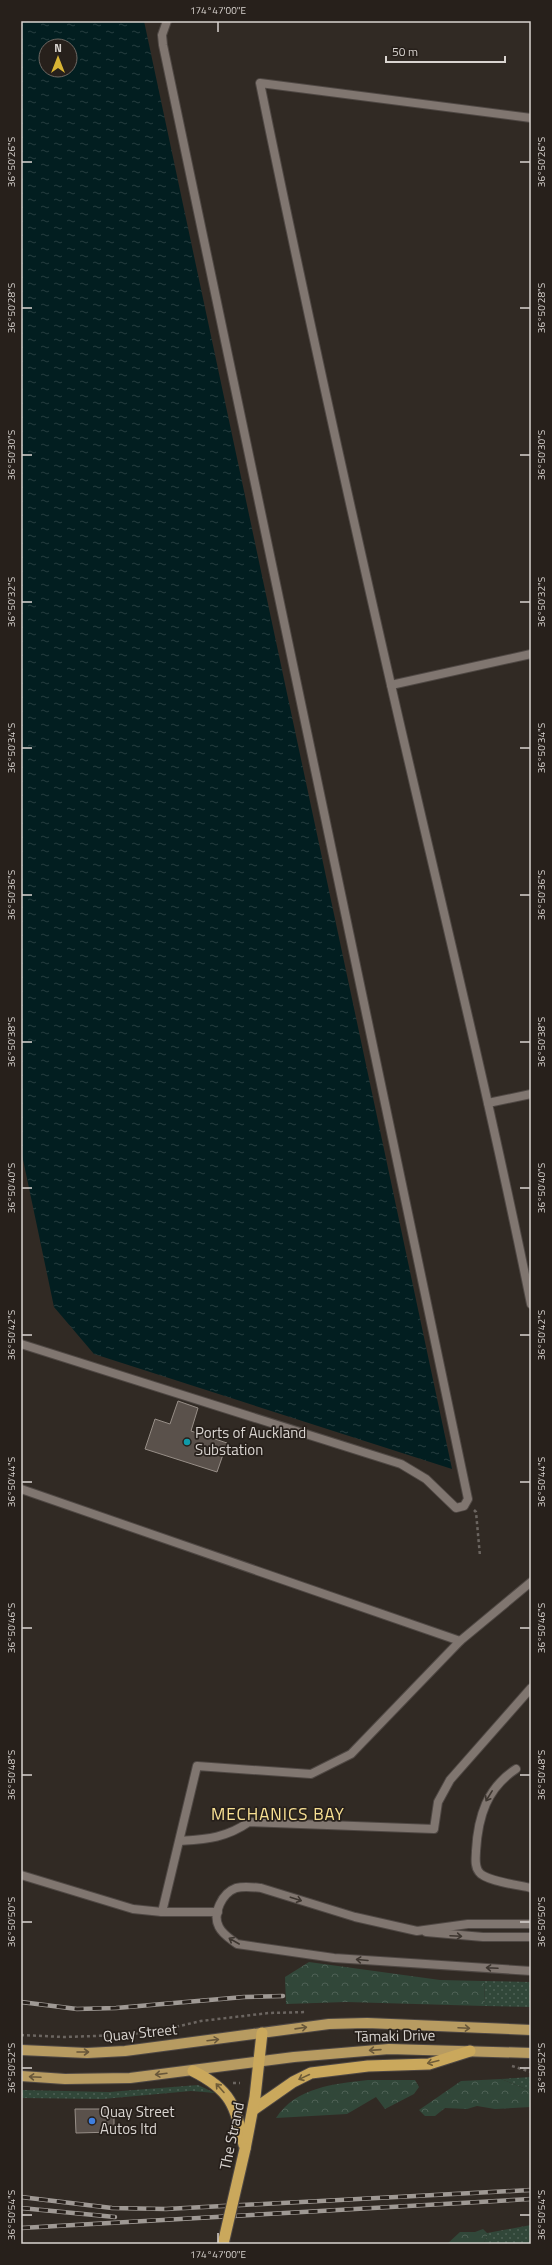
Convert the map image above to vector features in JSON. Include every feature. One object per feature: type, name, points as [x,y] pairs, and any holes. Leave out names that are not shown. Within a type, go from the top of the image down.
[{"type":"highway","name":"The Strand","points":[[223,2244],[252,2114],[261,2061],[262,2033]]},
{"type":"highway","points":[[252,2114],[293,2082],[311,2073],[368,2066],[429,2064],[470,2051]]},
{"type":"highway","points":[[193,2070],[213,2080],[230,2100],[237,2114],[245,2149]]},
{"type":"main road","name":"Tāmaki Drive","points":[[262,2033],[329,2024],[367,2023],[531,2030]]},
{"type":"main road","name":"Quay Street","points":[[21,2050],[87,2053],[125,2051],[262,2033]]},
{"type":"main road","name":"Tāmaki Drive","points":[[261,2061],[389,2049],[531,2053]]},
{"type":"main road","points":[[21,2076],[64,2079],[130,2078],[261,2061]]},
{"type":"lane","points":[[21,1344],[401,1464],[426,1479],[456,1508],[467,1503],[469,1496],[163,45],[162,35],[167,21]]},
{"type":"lane","points":[[531,118],[260,83],[291,237],[391,685],[488,1103],[531,1304]]},
{"type":"lane","points":[[391,685],[531,654]]},
{"type":"lane","points":[[488,1103],[531,1094]]},
{"type":"lane","points":[[21,1489],[460,1641]]},
{"type":"lane","points":[[162,1912],[197,1766],[311,1774],[351,1754],[460,1641],[531,1582]]},
{"type":"lane","points":[[180,1841],[209,1839],[234,1833],[249,1822],[434,1829],[438,1802],[450,1780],[531,1688]]},
{"type":"lane","points":[[516,1768],[497,1784],[486,1800],[477,1837],[476,1864],[479,1872],[487,1878],[531,1888]]},
{"type":"lane","points":[[21,1875],[133,1909],[162,1912],[218,1912]]},
{"type":"lane","points":[[531,1937],[449,1936],[417,1931],[380,1924],[261,1888],[247,1886],[234,1889],[226,1895],[218,1912],[219,1927],[225,1935],[238,1944],[350,1959],[531,1971]]},
{"type":"lane","points":[[417,1931],[468,1924],[531,1924]]},
{"type":"path","points":[[467,1503],[476,1512],[480,1556]]},
{"type":"path","points":[[21,2035],[64,2037],[124,2035],[158,2031],[201,2021],[270,2014]]},
{"type":"path","points":[[233,2083],[240,2083]]},
{"type":"green space","points":[[309,1962],[440,1980],[484,1981],[485,2006],[346,2002],[286,2004],[285,1977]]},
{"type":"green space","points":[[484,1981],[531,1982],[531,2007],[485,2006]]},
{"type":"green space","points":[[531,2077],[531,2091],[501,2079]]},
{"type":"green space","points":[[501,2079],[531,2091],[531,2107],[495,2109],[477,2106],[467,2109],[445,2108],[435,2116],[425,2116],[419,2110],[461,2081]]},
{"type":"green space","points":[[368,2080],[415,2080],[419,2087],[414,2094],[385,2109],[376,2097],[347,2114],[276,2118],[284,2108],[305,2093],[342,2083]]},
{"type":"green space","points":[[198,2085],[215,2093],[191,2091],[103,2099],[21,2098],[21,2090],[109,2092]]},
{"type":"green space","points":[[531,2225],[531,2244],[483,2244],[487,2237],[487,2233]]},
{"type":"green space","points":[[483,2229],[487,2233],[487,2237],[483,2244],[447,2244],[460,2232],[475,2232]]},
{"type":"water","points":[[21,21],[144,21],[452,1469],[94,1354],[54,1307],[21,1150]]},
{"type":"building","points":[[178,1401],[198,1408],[191,1431],[227,1443],[217,1472],[145,1449],[155,1419],[170,1424]]},
{"type":"building","points":[[75,2109],[114,2109],[114,2132],[76,2133]]},
{"type":"railway","points":[[21,2002],[77,2009],[116,2008],[244,1997],[283,1996]]},
{"type":"railway","points":[[21,2197],[112,2208],[166,2209],[531,2190]]},
{"type":"railway","points":[[21,2228],[531,2199]]},
{"type":"railway","points":[[21,2208],[115,2217]]},
{"type":"place","name":"Ports of Auckland Substation","points":[[187,1442]]},
{"type":"place","name":"Quay Street Autos ltd","points":[[92,2121]]},
{"type":"district","name":"MECHANICS BAY","points":[[278,1814]]}]
